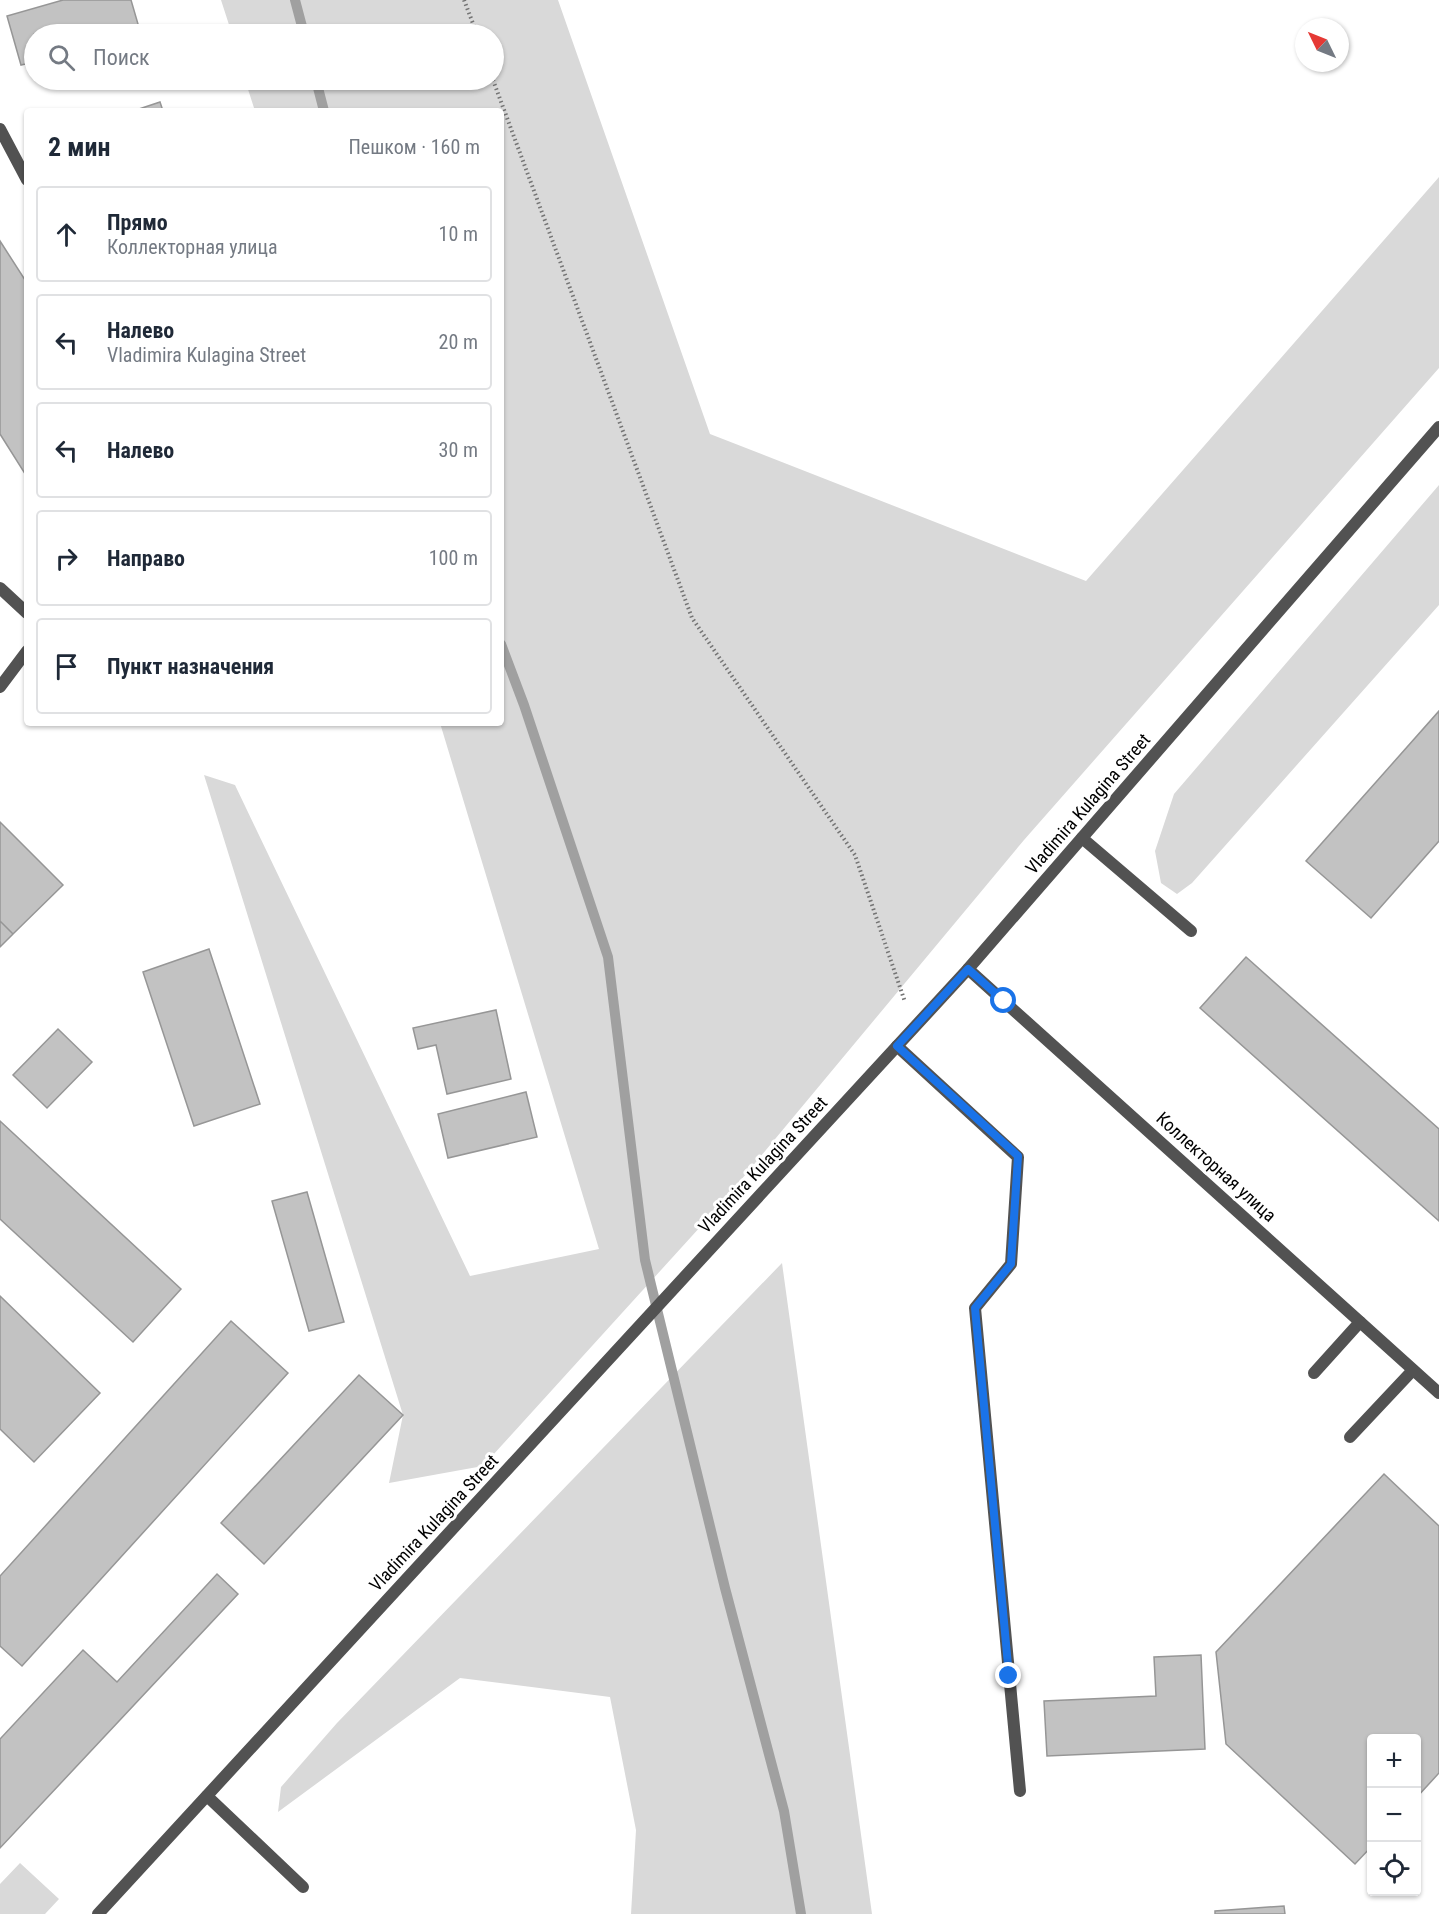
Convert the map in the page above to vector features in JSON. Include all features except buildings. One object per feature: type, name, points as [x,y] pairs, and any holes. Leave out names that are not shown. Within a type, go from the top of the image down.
[{"type":"street","points":[[0,129],[24,174]]},
{"type":"street","name":"Vladimira Kulagina Street","points":[[98,1914],[968,969],[1439,427]]},
{"type":"street","points":[[0,588],[24,610]]},
{"type":"street","points":[[0,687],[24,655]]},
{"type":"street","points":[[1082,838],[1191,931]]},
{"type":"street","name":"Коллекторная улица","points":[[968,969],[1439,1393]]},
{"type":"street","points":[[897,1046],[1018,1156],[1011,1264],[975,1308],[1020,1791]]},
{"type":"street","points":[[1314,1373],[1360,1322]]},
{"type":"street","points":[[1350,1437],[1413,1370]]},
{"type":"street","points":[[207,1796],[303,1887]]},
{"type":"path","points":[[464,0],[473,24]]},
{"type":"path","points":[[497,90],[503,108]]},
{"type":"path","points":[[504,110],[692,618],[855,855],[914,1028]]},
{"type":"shaded area","points":[[221,0],[558,0],[710,434],[1086,581],[1439,177],[1439,368],[1024,840],[721,1204],[483,1466],[389,1483],[403,1415],[204,775],[235,785],[470,1276],[599,1249],[441,726],[504,726],[504,108],[254,108],[248,90],[504,90],[504,24],[229,24]]},
{"type":"shaded area","points":[[1439,485],[1439,605],[1192,883],[1177,894],[1161,883],[1155,851],[1174,794]]},
{"type":"shaded area","points":[[782,1263],[872,1914],[631,1914],[636,1830],[610,1697],[460,1678],[278,1812],[281,1787],[337,1723]]},
{"type":"shaded area","points":[[20,1863],[59,1899],[45,1914],[0,1914],[0,1884]]},
{"type":"waterway","points":[[295,0],[301,24]]},
{"type":"waterway","points":[[319,90],[323,108]]},
{"type":"waterway","points":[[504,652],[524,705],[608,957],[645,1260],[725,1588],[784,1811],[801,1914]]},
{"type":"route","points":[[1004,1001],[968,969],[897,1046],[1018,1156],[1011,1264],[975,1308],[1009,1676]]}]
